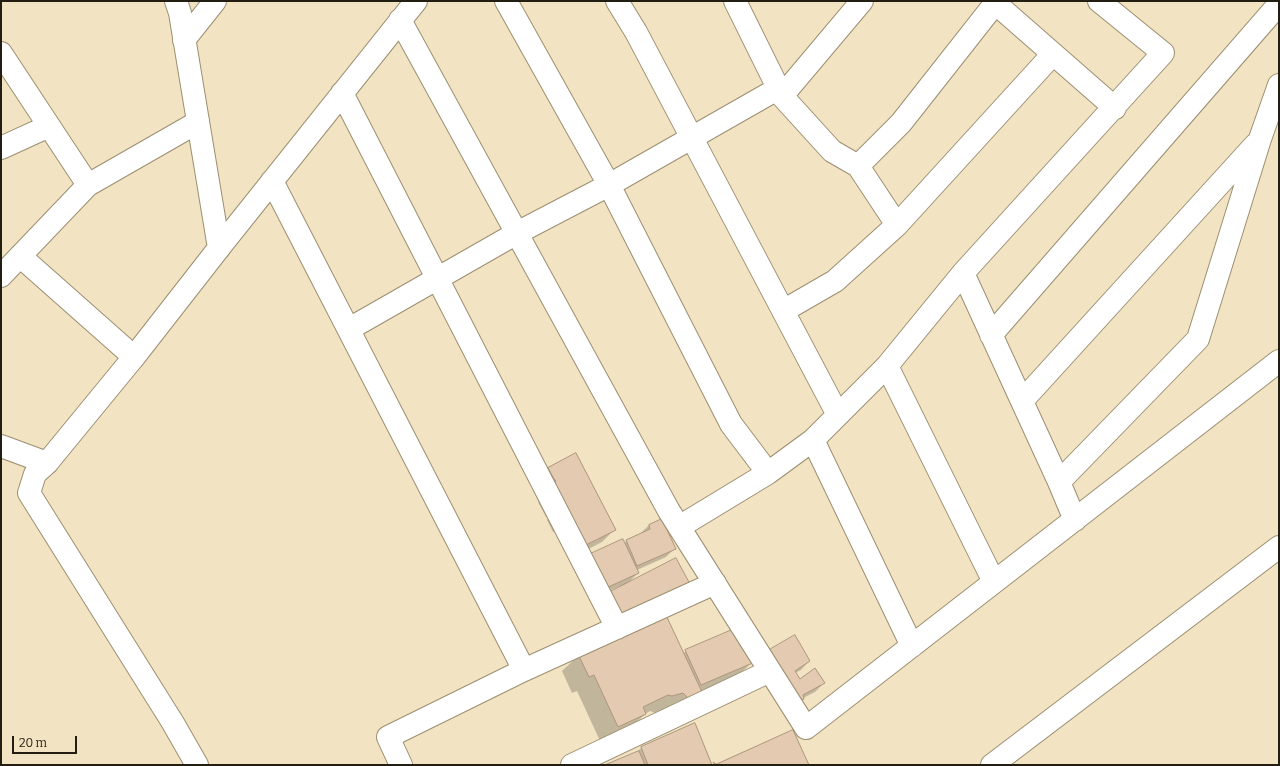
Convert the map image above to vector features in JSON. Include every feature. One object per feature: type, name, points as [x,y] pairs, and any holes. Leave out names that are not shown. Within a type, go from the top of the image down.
[{"type":"street","points":[[176,1],[180,13],[219,248]]},
{"type":"street","points":[[184,40],[215,1]]},
{"type":"street","points":[[196,765],[173,723],[29,493],[36,474],[47,463],[134,357],[416,1]]},
{"type":"street","points":[[506,1],[609,185],[731,424],[768,473]]},
{"type":"street","points":[[617,1],[636,32],[838,415]]},
{"type":"street","points":[[349,329],[517,233],[780,92],[862,1]]},
{"type":"street","points":[[679,527],[768,473],[813,440],[888,364],[963,273],[1163,53],[1099,1]]},
{"type":"street","points":[[858,166],[901,123],[996,2],[1114,108]]},
{"type":"street","points":[[991,335],[1279,4]]},
{"type":"street","points":[[743,5],[780,92],[832,151],[858,166],[897,225]]},
{"type":"street","points":[[400,20],[679,527],[806,728],[1279,361]]},
{"type":"street","points":[[1,53],[88,185]]},
{"type":"street","points":[[783,311],[835,281],[897,225],[1053,54]]},
{"type":"street","points":[[1059,482],[1198,339],[1260,139],[1279,85]]},
{"type":"street","points":[[342,93],[617,628]]},
{"type":"street","points":[[1,276],[88,185],[198,122]]},
{"type":"street","points":[[1,148],[49,126]]},
{"type":"street","points":[[1022,401],[1260,139]]},
{"type":"street","points":[[272,181],[524,670]]},
{"type":"street","points":[[20,256],[134,357]]},
{"type":"street","points":[[963,273],[1075,520]]},
{"type":"street","points":[[888,364],[887,366],[994,582]]},
{"type":"street","points":[[813,440],[912,646]]},
{"type":"street","points":[[1,446],[47,463]]},
{"type":"street","points":[[992,765],[1279,547]]},
{"type":"street","points":[[401,765],[388,737],[524,670],[715,583]]},
{"type":"street","points":[[572,765],[770,671]]},
{"type":"building","points":[[576,453],[616,530],[586,545],[550,488],[556,481],[548,468]]},
{"type":"building","points":[[662,519],[676,549],[637,566],[626,540],[650,529],[649,525]]},
{"type":"building","points":[[623,539],[639,573],[604,589],[588,555]]},
{"type":"building","points":[[676,558],[690,584],[620,620],[606,594]]},
{"type":"building","points":[[665,613],[702,692],[689,699],[683,693],[672,696],[668,695],[643,707],[646,714],[618,727],[594,675],[589,677],[578,654]]},
{"type":"building","points":[[739,627],[755,662],[701,685],[685,650]]},
{"type":"building","points":[[795,635],[810,661],[795,671],[800,679],[815,668],[825,683],[803,695],[804,699],[792,704],[764,653]]},
{"type":"building","points":[[695,723],[712,765],[648,765],[641,747]]},
{"type":"building","points":[[793,730],[809,765],[715,765],[713,762],[716,764]]},
{"type":"building","points":[[639,751],[645,765],[605,765]]}]
